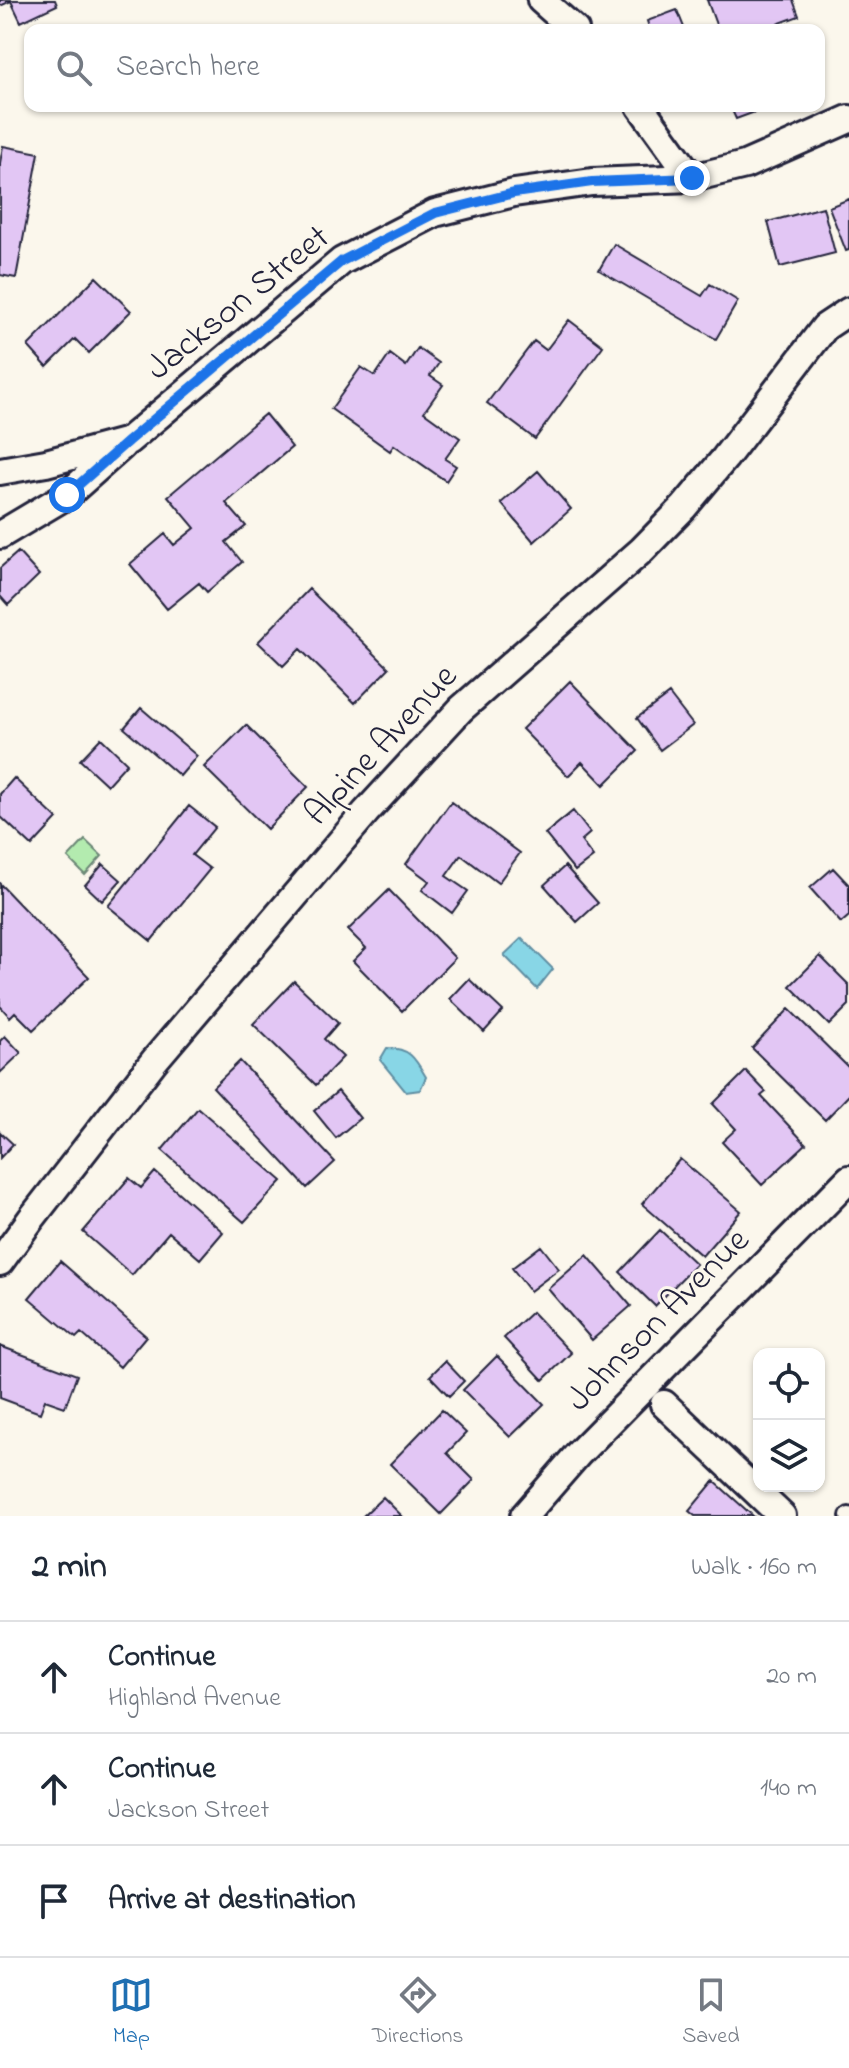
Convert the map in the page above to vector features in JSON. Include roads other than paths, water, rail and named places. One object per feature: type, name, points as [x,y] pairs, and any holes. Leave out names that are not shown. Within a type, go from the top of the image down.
[{"type":"street","points":[[541,0],[568,24]]},
{"type":"street","points":[[644,112],[692,178]]},
{"type":"street","name":"Jackson Street","points":[[0,471],[46,463],[128,441],[342,261],[435,213],[514,193],[592,182],[692,178],[745,165],[849,119]]},
{"type":"street","name":"Alpine Avenue","points":[[0,1262],[154,1061],[366,812],[461,709],[642,550],[684,507],[825,327],[849,311]]},
{"type":"street","points":[[0,535],[67,495],[128,441]]},
{"type":"street","name":"Johnson Avenue","points":[[524,1516],[589,1443],[849,1179]]},
{"type":"street","points":[[664,1404],[782,1516]]},
{"type":"water","points":[[522,938],[553,969],[537,989],[504,955]]},
{"type":"water","points":[[387,1048],[407,1052],[415,1059],[426,1077],[420,1090],[406,1092],[380,1060]]}]
